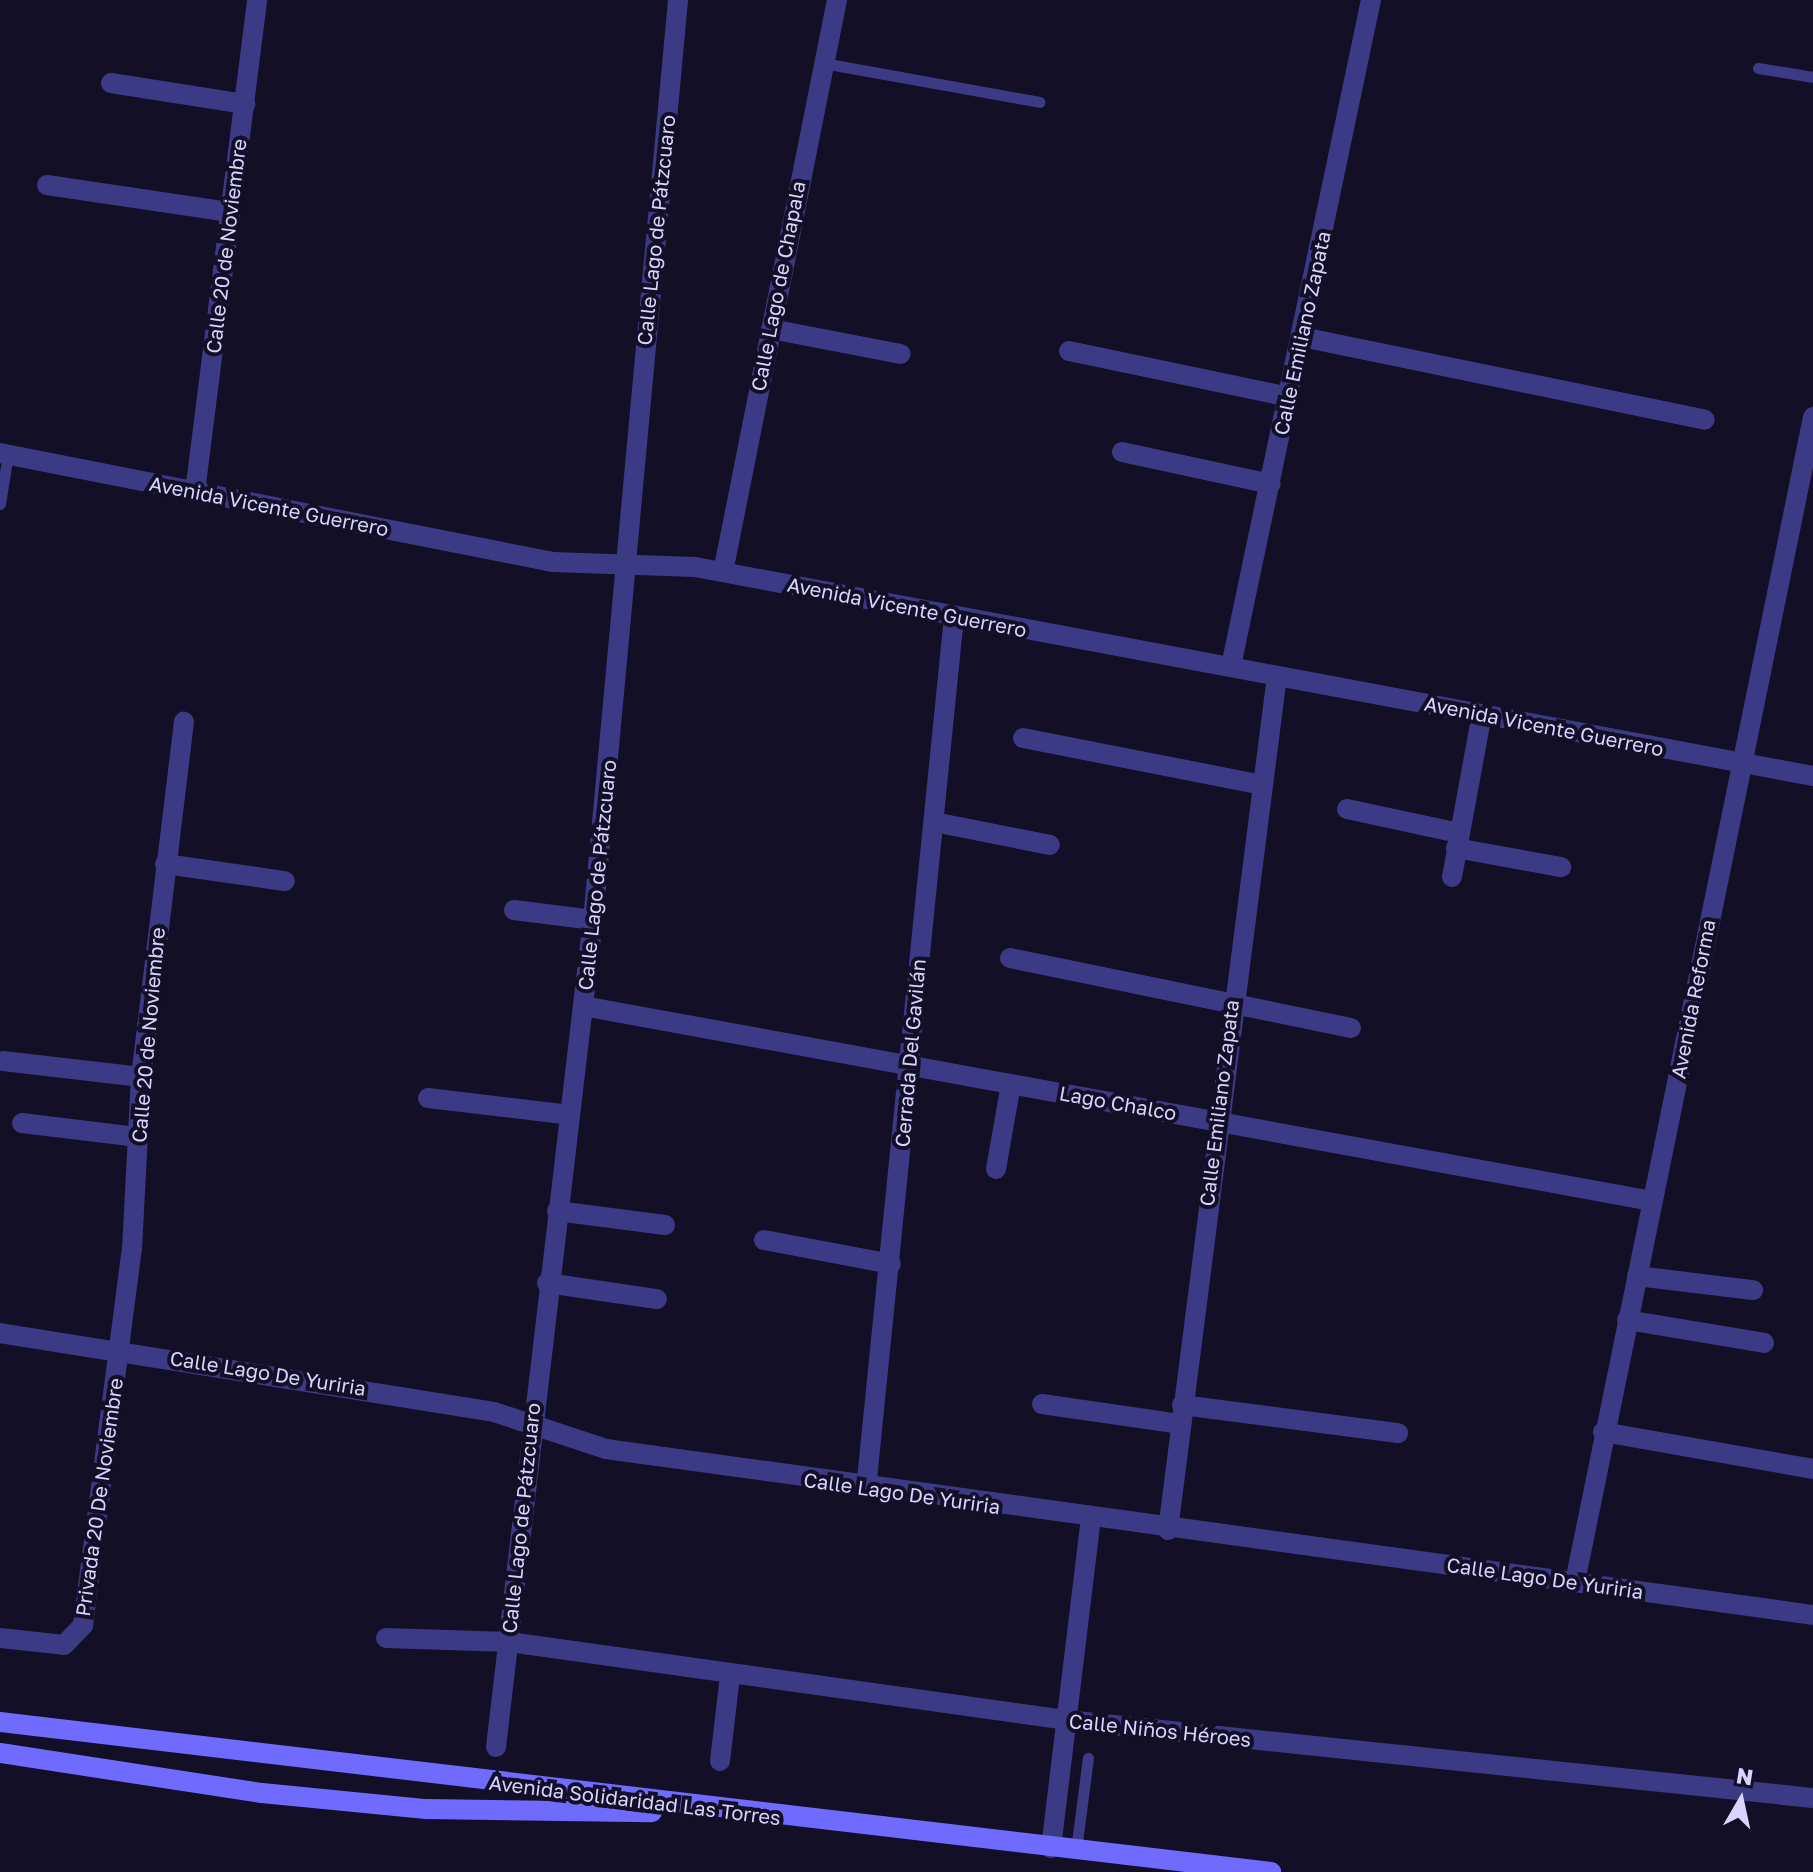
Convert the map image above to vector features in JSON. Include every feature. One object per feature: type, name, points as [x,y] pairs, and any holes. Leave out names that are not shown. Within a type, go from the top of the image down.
[{"type":"main road","name":"Avenida Solidaridad Las Torres","points":[[0,1722],[704,1809],[1271,1872]]},
{"type":"main road","points":[[0,1753],[341,1801],[517,1814],[704,1809]]},
{"type":"street","name":"Calle 20 de Noviembre","points":[[195,492],[257,0]]},
{"type":"street","name":"Calle Lago de Pátzcuaro","points":[[496,1747],[529,1423],[593,920],[621,569],[678,0]]},
{"type":"street","name":"Calle Lago de Chapala","points":[[723,572],[837,0]]},
{"type":"street","name":"Calle Emiliano Zapata","points":[[1231,666],[1371,0]]},
{"type":"street","points":[[111,83],[245,104]]},
{"type":"street","points":[[47,185],[230,212]]},
{"type":"street","points":[[771,329],[901,354]]},
{"type":"street","points":[[1302,337],[1705,420]]},
{"type":"street","points":[[1069,351],[1289,397]]},
{"type":"street","name":"Avenida Reforma","points":[[1575,1582],[1741,762],[1804,499],[1813,417]]},
{"type":"street","points":[[1122,452],[1271,484]]},
{"type":"street","name":"Avenida Vicente Guerrero","points":[[4,454],[621,569],[671,564],[723,572],[1813,776]]},
{"type":"street","name":"Cerrada Del Gavilán","points":[[866,1489],[954,617]]},
{"type":"street","name":"Calle Emiliano Zapata","points":[[1168,1530],[1216,1121],[1277,676]]},
{"type":"street","points":[[1452,877],[1482,714]]},
{"type":"street","name":"Calle 20 de Noviembre","points":[[119,1348],[141,1077],[184,722]]},
{"type":"street","points":[[1023,738],[1262,785]]},
{"type":"street","points":[[1347,809],[1561,867]]},
{"type":"street","points":[[934,822],[1050,845]]},
{"type":"street","points":[[165,864],[285,881]]},
{"type":"street","points":[[514,910],[593,920]]},
{"type":"street","points":[[1010,958],[1232,1001],[1351,1028]]},
{"type":"street","name":"Lago Chalco","points":[[583,1006],[1652,1201]]},
{"type":"street","points":[[3,1061],[141,1077]]},
{"type":"street","points":[[996,1169],[1011,1084]]},
{"type":"street","points":[[428,1098],[570,1115]]},
{"type":"street","points":[[22,1123],[138,1137]]},
{"type":"street","points":[[557,1211],[665,1225]]},
{"type":"street","points":[[764,1240],[891,1264]]},
{"type":"street","points":[[1637,1276],[1753,1290]]},
{"type":"street","points":[[547,1283],[657,1299]]},
{"type":"street","points":[[1627,1320],[1764,1343]]},
{"type":"street","name":"Calle Lago De Yuriria","points":[[0,1333],[119,1348],[529,1423],[606,1449],[866,1489],[1813,1615]]},
{"type":"street","name":"Privada 20 De Noviembre","points":[[0,1638],[72,1643],[83,1625],[119,1348]]},
{"type":"street","points":[[1042,1404],[1398,1433]]},
{"type":"street","points":[[1603,1432],[1813,1469]]},
{"type":"street","points":[[1051,1848],[1091,1519]]},
{"type":"street","name":"Calle Niños Héroes","points":[[386,1638],[509,1642],[730,1676],[1066,1720],[1813,1798]]},
{"type":"street","points":[[720,1761],[730,1676]]},
{"type":"lane","points":[[823,63],[1040,102]]},
{"type":"lane","points":[[1758,68],[1813,77]]},
{"type":"lane","points":[[0,504],[4,454]]},
{"type":"lane","points":[[1076,1850],[1088,1758]]}]
